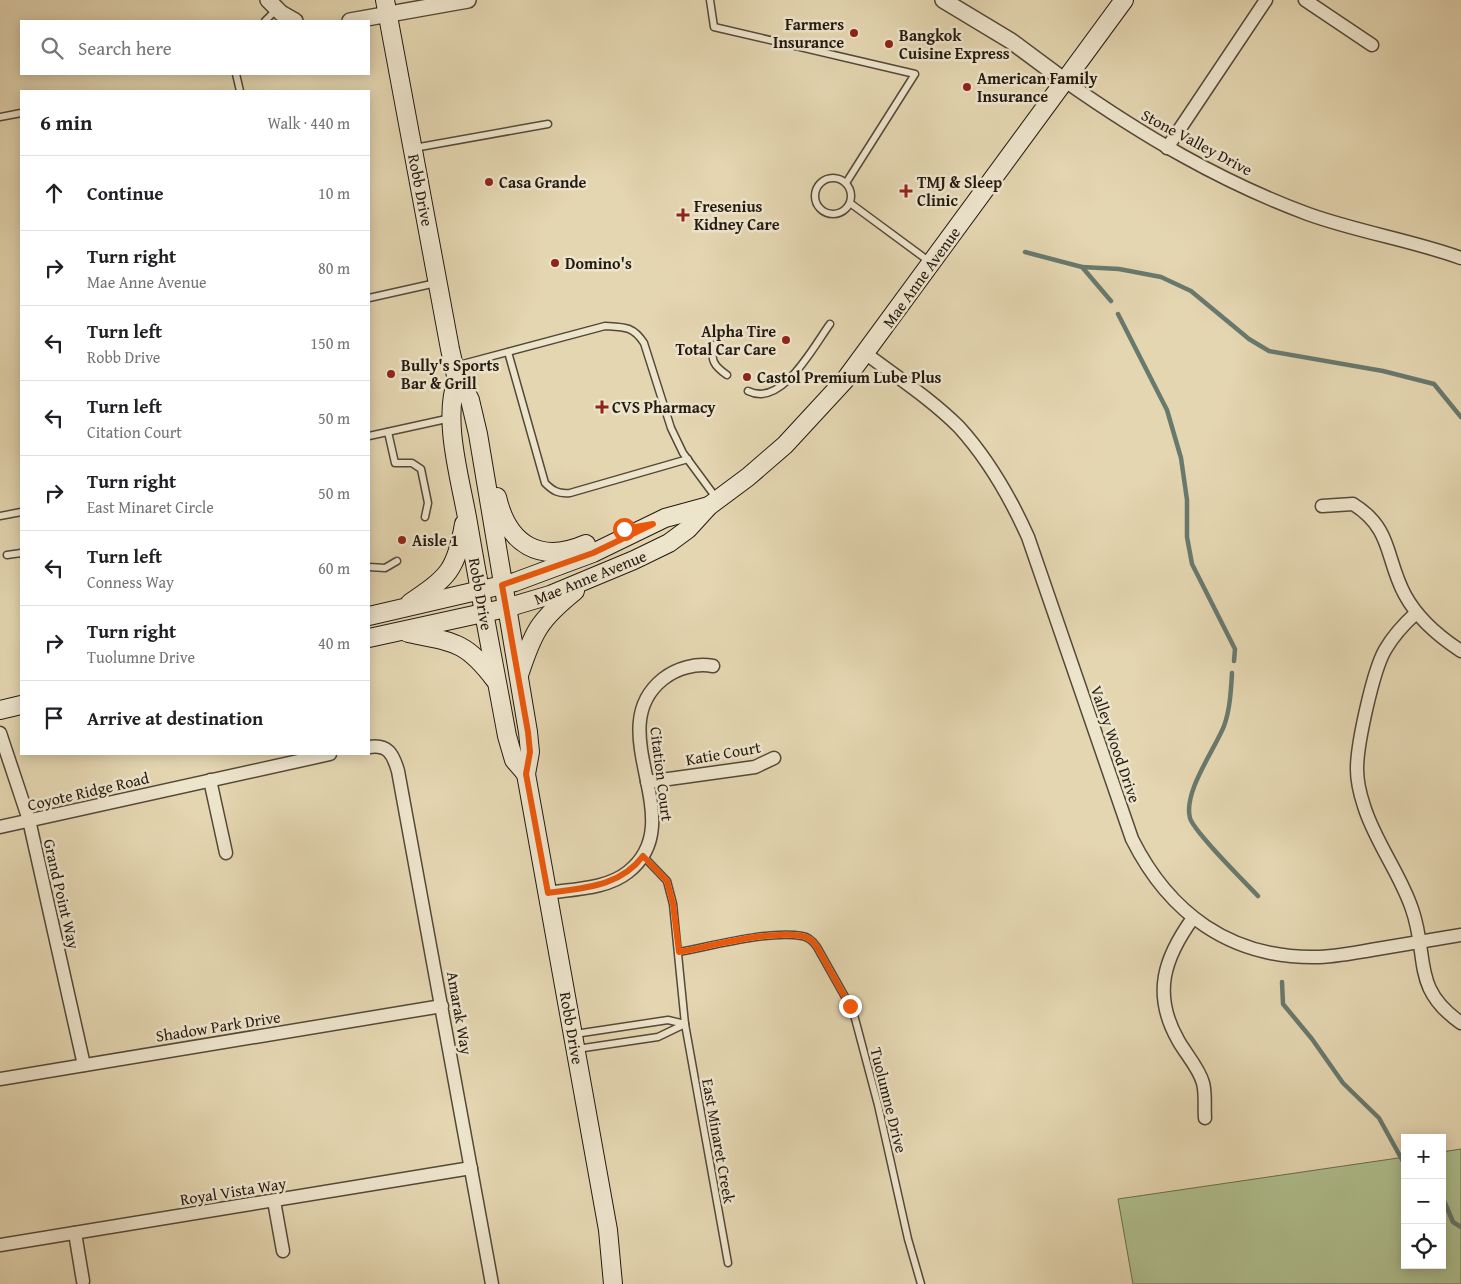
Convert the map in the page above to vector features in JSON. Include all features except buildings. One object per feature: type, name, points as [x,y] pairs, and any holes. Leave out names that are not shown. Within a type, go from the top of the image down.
[{"type":"main road","name":"Mae Anne Avenue","points":[[370,638],[506,608],[587,581],[680,536],[713,503],[765,462],[806,424],[840,386],[1124,0]]},
{"type":"main road","name":"Robb Drive","points":[[386,7],[455,373],[452,394],[452,418],[484,613],[509,744],[514,760],[526,774]]},
{"type":"main road","name":"Robb Drive","points":[[455,373],[472,406],[482,463],[528,732],[530,752],[526,774],[608,1230],[613,1284]]},
{"type":"main road","points":[[482,463],[491,476],[501,513],[511,532],[523,543],[537,550],[551,553],[570,550],[618,530],[653,524]]},
{"type":"main road","name":"Mae Anne Avenue","points":[[370,616],[502,585],[593,553],[653,524],[713,503]]},
{"type":"main road","points":[[401,609],[435,586],[449,572],[456,559],[466,511]]},
{"type":"main road","points":[[518,676],[538,626],[546,615],[587,581]]},
{"type":"main road","points":[[400,632],[443,639],[462,646],[477,657],[497,682]]},
{"type":"main road","points":[[0,710],[20,705]]},
{"type":"street","points":[[353,20],[386,7],[468,0]]},
{"type":"street","name":"Stone Valley Drive","points":[[943,0],[1011,41],[1119,119],[1167,148],[1254,193],[1309,214],[1461,258]]},
{"type":"street","points":[[1167,148],[1266,0]]},
{"type":"street","points":[[1305,0],[1372,45]]},
{"type":"street","points":[[272,5],[294,20]]},
{"type":"street","name":"Valley Wood Drive","points":[[865,353],[933,404],[958,426],[999,479],[1028,537],[1132,839],[1144,864],[1159,885],[1193,918],[1216,933],[1238,944],[1263,952],[1290,956],[1341,955],[1461,935]]},
{"type":"street","points":[[1322,506],[1353,504],[1376,522],[1384,536],[1405,594],[1416,613],[1430,628],[1461,651]]},
{"type":"street","points":[[1416,613],[1394,635],[1376,670],[1359,746],[1357,768],[1359,790],[1364,808],[1410,902],[1426,981],[1431,994],[1440,1006],[1461,1023]]},
{"type":"street","name":"Citation Court","points":[[548,893],[611,882],[629,872],[643,856],[650,843],[653,828],[648,782],[638,727],[640,713],[648,695],[661,680],[677,671],[701,665],[714,666]]},
{"type":"street","name":"Grand Point Way","points":[[0,733],[29,820],[84,1065]]},
{"type":"street","name":"Amarak Way","points":[[370,747],[382,746],[388,750],[394,758],[402,788],[492,1284]]},
{"type":"street","name":"Coyote Ridge Road","points":[[0,827],[325,755]]},
{"type":"street","name":"Katie Court","points":[[648,782],[755,766],[774,758]]},
{"type":"street","points":[[210,780],[226,853]]},
{"type":"street","points":[[1193,918],[1177,940],[1169,956],[1163,990],[1170,1025],[1203,1082],[1205,1118]]},
{"type":"street","name":"Shadow Park Drive","points":[[0,1079],[442,1006]]},
{"type":"street","name":"Royal Vista Way","points":[[0,1245],[471,1168]]},
{"type":"street","points":[[274,1200],[283,1251]]},
{"type":"street","points":[[75,1233],[83,1281]]},
{"type":"lane","points":[[710,0],[714,27],[915,74],[846,183]]},
{"type":"lane","points":[[265,20],[272,5]]},
{"type":"lane","points":[[236,75],[240,90]]},
{"type":"lane","points":[[0,117],[20,112]]},
{"type":"lane","points":[[413,148],[548,124]]},
{"type":"lane","points":[[829,178],[841,179],[846,183],[851,192],[850,203],[841,212],[829,213],[819,207],[815,196],[819,184],[829,178]]},
{"type":"lane","points":[[850,203],[932,263]]},
{"type":"lane","points":[[370,298],[438,282]]},
{"type":"lane","points":[[748,391],[755,394],[770,394],[782,386],[830,324]]},
{"type":"lane","points":[[455,373],[508,352],[604,326],[626,328],[637,332],[644,343],[663,409],[713,503]]},
{"type":"lane","points":[[714,345],[711,356],[715,366],[727,375]]},
{"type":"lane","points":[[508,352],[544,483],[550,489],[560,494],[570,493],[688,459]]},
{"type":"lane","points":[[370,436],[452,418]]},
{"type":"lane","points":[[388,432],[395,464],[405,462],[416,465],[423,473],[428,503],[425,518]]},
{"type":"lane","points":[[0,516],[20,512]]},
{"type":"lane","points":[[7,555],[20,553]]},
{"type":"lane","points":[[370,567],[385,568],[397,560]]},
{"type":"lane","name":"East Minaret Creek","points":[[643,856],[667,881],[673,904],[685,1024],[728,1263]]},
{"type":"lane","name":"Tuolumne Drive","points":[[679,952],[750,939],[803,936],[811,940],[817,947],[852,1011],[878,1105],[908,1239],[921,1284]]},
{"type":"lane","points":[[574,1042],[668,1020],[685,1024]]},
{"type":"lane","points":[[574,1042],[658,1037],[685,1024]]},
{"type":"green space","points":[[1461,1149],[1461,1284],[1133,1284],[1118,1199],[1401,1158],[1401,1269],[1446,1269],[1446,1151]]},
{"type":"waterway","points":[[1025,252],[1082,267],[1111,301]]},
{"type":"waterway","points":[[1082,267],[1119,269],[1161,277],[1191,291],[1249,339],[1269,351],[1383,371],[1434,384],[1461,417]]},
{"type":"waterway","points":[[1118,314],[1167,410],[1181,458],[1187,500],[1187,537],[1192,564],[1235,649],[1234,661]]},
{"type":"waterway","points":[[1232,673],[1226,720],[1195,784],[1189,808],[1190,818],[1200,834],[1258,896]]},
{"type":"waterway","points":[[1282,982],[1283,1004],[1312,1039],[1343,1083],[1379,1118],[1401,1158]]},
{"type":"waterway","points":[[1446,1205],[1453,1222],[1461,1227]]},
{"type":"place","name":"Farmers Insurance","points":[[854,33]]},
{"type":"place","name":"Bangkok Cuisine Express","points":[[889,44]]},
{"type":"place","name":"American Family Insurance","points":[[967,87]]},
{"type":"place","name":"Casa Grande","points":[[489,182]]},
{"type":"place","name":"TMJ & Sleep Clinic","points":[[906,191]]},
{"type":"place","name":"Fresenius Kidney Care","points":[[683,215]]},
{"type":"place","name":"Domino's","points":[[555,263]]},
{"type":"place","name":"Alpha Tire Total Car Care","points":[[786,340]]},
{"type":"place","name":"Bully's Sports Bar & Grill","points":[[391,374]]},
{"type":"place","name":"Castol Premium Lube Plus","points":[[747,377]]},
{"type":"place","name":"CVS Pharmacy","points":[[602,407]]},
{"type":"place","name":"Aisle 1","points":[[402,540]]},
{"type":"route","points":[[624,529],[653,524],[593,553],[550,570],[502,585],[528,732],[530,752],[526,774],[548,893],[617,880],[629,872],[643,856],[667,881],[673,904],[679,952],[772,936],[803,936],[811,940],[817,947],[850,1006]]}]
